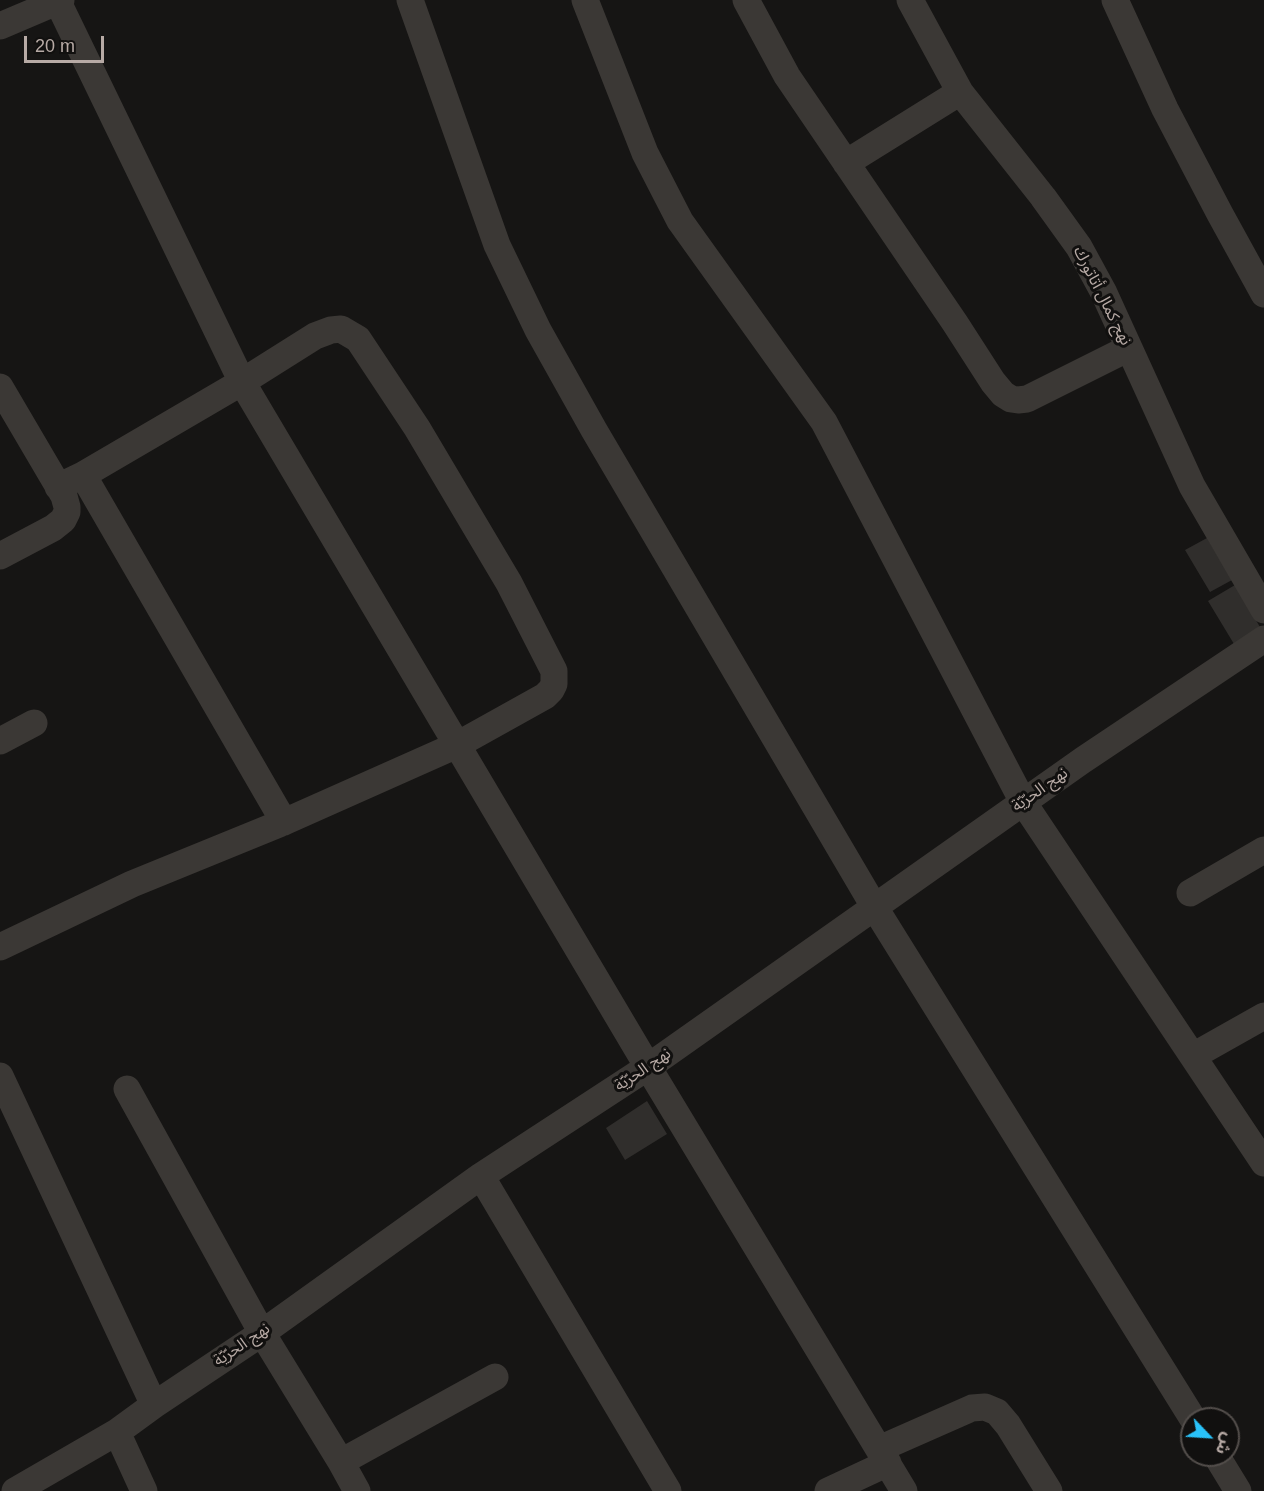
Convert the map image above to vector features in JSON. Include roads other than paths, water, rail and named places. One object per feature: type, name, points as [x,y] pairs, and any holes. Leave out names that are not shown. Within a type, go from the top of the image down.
[{"type":"street","points":[[0,26],[59,0],[242,382],[648,1067],[904,1491]]},
{"type":"street","points":[[410,0],[497,245],[538,330],[594,430],[875,908],[1186,1407]]},
{"type":"street","points":[[585,0],[645,153],[680,221],[824,422],[1023,802],[1264,1163]]},
{"type":"street","points":[[746,0],[788,76],[1003,394],[1011,399],[1028,399],[1129,348]]},
{"type":"street","name":"نهج كمال أتاتورك","points":[[910,0],[960,92],[1043,197],[1079,247],[1104,293],[1192,486],[1264,610]]},
{"type":"street","points":[[1115,0],[1165,109],[1264,294]]},
{"type":"street","points":[[846,163],[960,92]]},
{"type":"street","points":[[0,947],[132,884],[284,822],[457,745],[545,696],[554,684],[554,671],[503,572],[417,428],[358,339],[341,329],[315,336],[242,382],[58,488]]},
{"type":"street","points":[[0,387],[67,501],[67,512],[63,520],[53,528],[0,556]]},
{"type":"street","points":[[83,475],[284,822]]},
{"type":"street","name":"نهج الحرّيّة","points":[[15,1491],[117,1432],[262,1333],[481,1176],[648,1067],[1083,760],[1264,639]]},
{"type":"street","points":[[0,741],[34,723]]},
{"type":"street","points":[[1190,893],[1264,850]]},
{"type":"street","points":[[1193,1056],[1264,1016]]},
{"type":"street","points":[[0,1076],[154,1405]]},
{"type":"street","points":[[127,1089],[262,1333],[357,1491]]},
{"type":"street","points":[[481,1176],[668,1491]]},
{"type":"street","points":[[341,1462],[495,1377]]},
{"type":"street","points":[[828,1491],[883,1456],[972,1408],[984,1407],[997,1412],[1008,1425],[1049,1491]]},
{"type":"street","points":[[117,1432],[144,1491]]},
{"type":"street","points":[[1223,1467],[1238,1491]]}]
